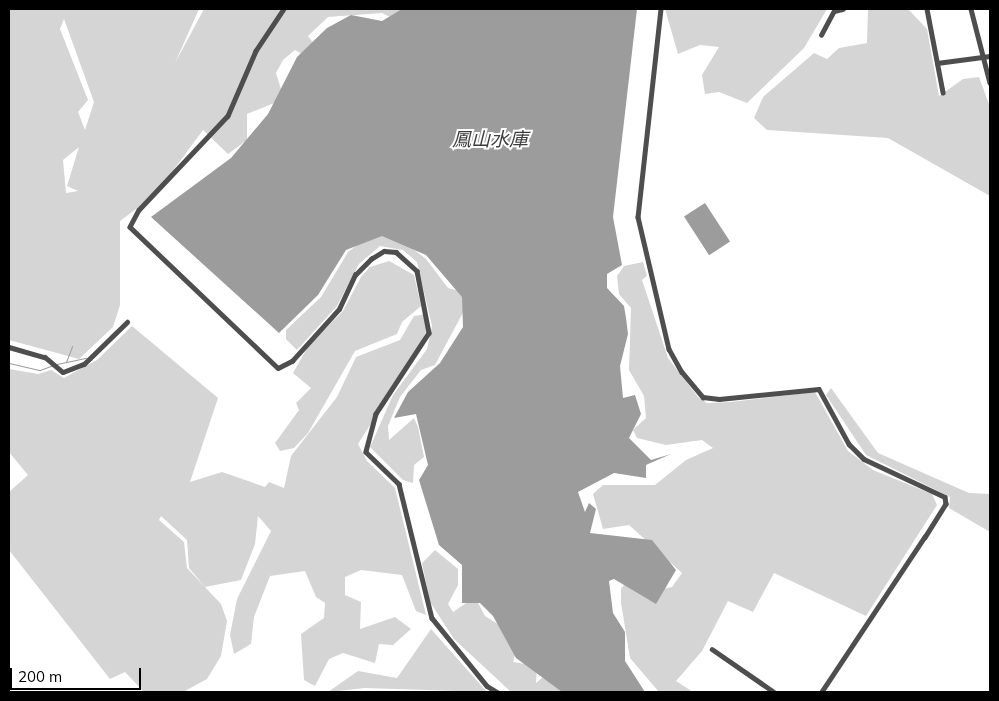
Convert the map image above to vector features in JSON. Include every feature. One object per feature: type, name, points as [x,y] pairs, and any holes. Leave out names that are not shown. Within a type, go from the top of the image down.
[{"type":"street","points":[[284,9],[256,50],[228,116],[139,210],[130,227],[278,368],[292,361],[339,309],[355,275],[371,259],[384,252],[396,252],[418,272],[429,333],[376,414],[366,452],[399,484],[432,618],[487,686],[497,692]]},
{"type":"street","points":[[661,9],[638,217],[669,349],[682,372],[703,397],[720,399],[819,389],[849,444],[864,460],[946,497],[946,504],[822,692]]},
{"type":"street","points":[[821,35],[834,10],[843,9]]},
{"type":"street","points":[[927,9],[943,92]]},
{"type":"street","points":[[971,9],[990,83]]},
{"type":"street","points":[[937,63],[990,56]]},
{"type":"street","points":[[9,347],[45,357],[63,372],[84,364],[128,322]]},
{"type":"street","points":[[712,649],[774,692]]},
{"type":"shaded area","points":[[9,9],[199,9],[175,63],[204,9],[405,9],[396,20],[382,13],[328,17],[308,36],[314,44],[314,61],[295,50],[283,60],[276,73],[284,99],[247,114],[247,140],[228,154],[203,130],[155,195],[120,221],[120,305],[113,327],[79,359],[9,340]],"holes":[[[64,19],[94,102],[85,130],[78,112],[88,100],[60,29]],[[79,147],[67,186],[78,191],[66,193],[63,160]]]},
{"type":"shaded area","points":[[665,9],[827,9],[804,48],[747,103],[719,92],[705,94],[702,75],[719,47],[700,45],[678,54]]},
{"type":"shaded area","points":[[868,9],[908,9],[927,29],[939,96],[963,79],[979,77],[990,107],[990,196],[888,138],[767,130],[754,118],[763,97],[814,53],[827,59],[839,48],[867,43]]},
{"type":"shaded area","points":[[372,234],[399,238],[426,259],[448,288],[464,292],[466,307],[435,365],[421,370],[400,397],[388,426],[389,440],[414,418],[418,427],[424,457],[414,465],[413,483],[403,480],[370,447],[393,395],[427,349],[432,326],[417,262],[403,250],[380,246],[359,264],[337,306],[297,350],[286,339],[286,330],[321,297],[348,252]]},
{"type":"shaded area","points":[[389,261],[414,275],[421,306],[402,322],[397,334],[355,351],[308,433],[294,448],[280,451],[275,443],[299,410],[296,403],[311,388],[293,373],[309,345],[343,311],[361,277],[370,267]]},
{"type":"shaded area","points":[[643,262],[647,276],[642,280],[668,358],[698,397],[707,403],[731,402],[815,392],[848,451],[873,470],[932,494],[937,505],[866,616],[774,573],[753,612],[728,601],[702,651],[676,681],[693,692],[659,692],[630,658],[621,603],[621,589],[629,578],[649,592],[672,587],[682,573],[629,525],[603,529],[593,494],[603,485],[655,485],[686,460],[713,448],[702,440],[666,445],[637,438],[633,430],[646,418],[644,396],[629,370],[631,308],[619,294],[617,276],[624,266]]},
{"type":"shaded area","points":[[426,314],[426,332],[415,354],[358,444],[367,461],[395,488],[426,615],[416,611],[402,575],[361,570],[345,577],[345,595],[361,602],[360,629],[395,617],[411,629],[393,645],[379,644],[375,663],[343,653],[329,659],[315,686],[304,680],[301,634],[324,618],[325,603],[316,597],[305,571],[270,576],[254,617],[251,644],[234,654],[230,635],[237,599],[271,531],[258,516],[255,544],[241,580],[205,587],[189,568],[187,540],[161,516],[159,520],[184,542],[187,568],[221,604],[227,621],[221,656],[207,679],[183,692],[144,692],[125,672],[110,679],[9,550],[9,492],[28,475],[9,452],[9,369],[38,374],[51,370],[64,378],[97,360],[132,326],[218,398],[190,482],[222,472],[265,487],[269,482],[284,488],[291,456],[337,397],[356,357],[400,340],[414,316]]},
{"type":"shaded area","points":[[831,388],[878,453],[969,493],[990,494],[990,532],[949,508],[950,497],[866,455],[826,395]]},
{"type":"shaded area","points":[[435,550],[458,569],[458,585],[448,604],[453,612],[475,597],[485,616],[520,638],[513,662],[537,666],[536,683],[549,672],[561,692],[511,692],[454,639],[430,602],[422,563]]},
{"type":"shaded area","points":[[431,629],[487,692],[365,688],[328,692],[358,671],[397,678]]},
{"type":"water","name":"鳳山水庫","points":[[402,9],[637,9],[613,217],[622,265],[607,274],[607,288],[624,306],[626,318],[628,334],[620,366],[623,398],[635,395],[641,414],[629,438],[651,460],[671,454],[646,465],[646,478],[614,473],[578,492],[585,512],[589,503],[596,509],[590,533],[652,540],[676,570],[656,604],[614,579],[609,581],[613,613],[625,632],[625,661],[645,692],[562,692],[516,658],[493,616],[480,603],[462,603],[462,565],[439,545],[419,480],[428,465],[416,414],[394,418],[408,392],[440,363],[463,327],[462,297],[426,255],[382,236],[346,250],[318,295],[279,333],[151,217],[231,158],[268,114],[297,57],[327,28],[351,15],[382,21]]},
{"type":"water","points":[[705,203],[730,242],[709,255],[684,217]]},
{"type":"waterway","points":[[109,337],[115,331]]},
{"type":"waterway","points":[[66,362],[72,346]]},
{"type":"waterway","points":[[57,364],[86,358]]},
{"type":"waterway","points":[[9,363],[40,370],[53,365]]}]
